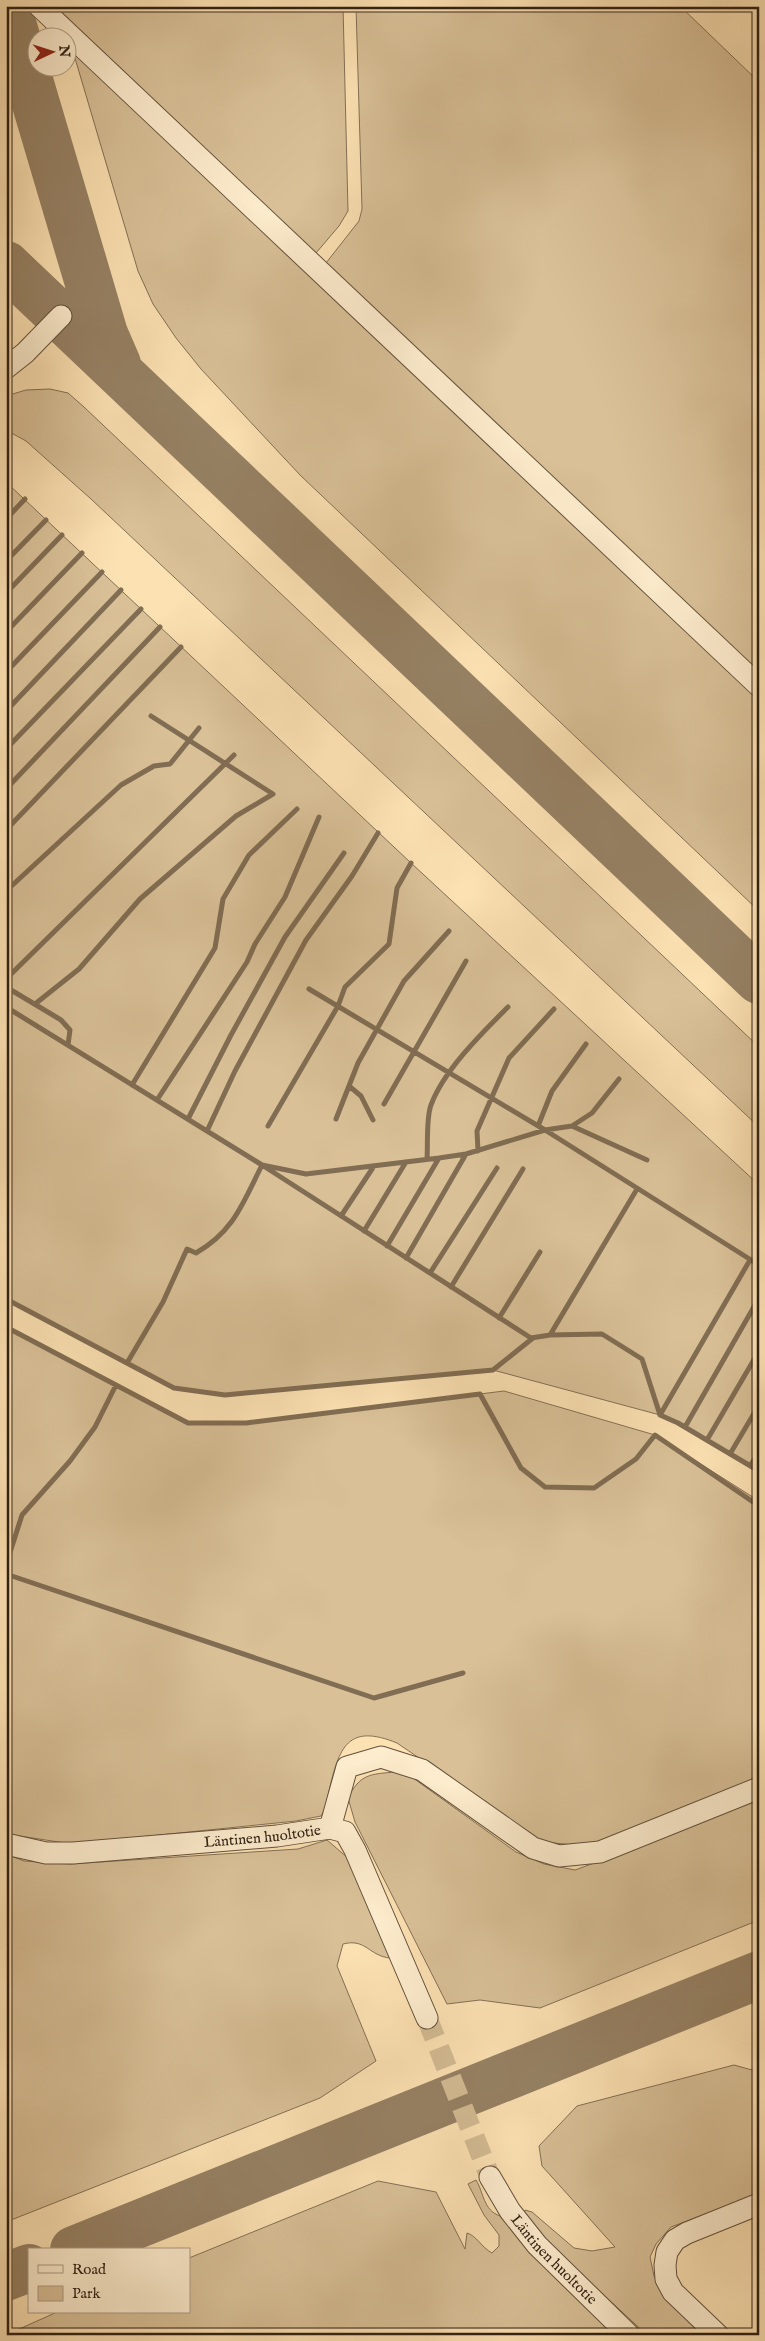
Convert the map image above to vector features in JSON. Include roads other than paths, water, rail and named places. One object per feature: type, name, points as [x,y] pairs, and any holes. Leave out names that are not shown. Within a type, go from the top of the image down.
[{"type":"lane","points":[[39,6],[759,686]]},
{"type":"lane","points":[[6,368],[26,353],[60,316]]},
{"type":"lane","points":[[330,1828],[348,1767],[381,1757],[422,1770],[533,1848],[559,1856],[600,1852],[759,1788]]},
{"type":"lane","name":"Läntinen huoltotie","points":[[6,1844],[46,1852],[74,1853],[277,1836],[330,1828],[345,1832],[355,1850],[427,2018]]},
{"type":"lane","name":"Läntinen huoltotie","points":[[490,2176],[510,2211],[536,2245],[629,2335]]},
{"type":"lane","points":[[718,2335],[673,2292],[666,2279],[665,2265],[667,2252],[676,2240],[687,2233],[759,2204]]},
{"type":"waterway","points":[[6,519],[25,499]]},
{"type":"waterway","points":[[6,561],[46,520]]},
{"type":"waterway","points":[[6,593],[62,535]]},
{"type":"waterway","points":[[6,632],[82,553]]},
{"type":"waterway","points":[[6,672],[102,572]]},
{"type":"waterway","points":[[6,711],[121,590]]},
{"type":"waterway","points":[[6,749],[141,609]]},
{"type":"waterway","points":[[6,789],[160,627]]},
{"type":"waterway","points":[[6,830],[181,647]]},
{"type":"waterway","points":[[35,1004],[79,969],[140,899],[236,816],[273,794],[151,716]]},
{"type":"waterway","points":[[6,891],[121,785],[154,766],[170,764],[199,728]]},
{"type":"waterway","points":[[6,979],[234,755]]},
{"type":"waterway","points":[[132,1085],[215,948],[223,899],[249,855],[297,809]]},
{"type":"waterway","points":[[157,1100],[247,962],[255,944],[285,897],[319,817]]},
{"type":"waterway","points":[[207,1131],[235,1071],[306,940],[352,876],[378,833]]},
{"type":"waterway","points":[[188,1119],[231,1035],[285,937],[344,853]]},
{"type":"waterway","points":[[268,1126],[338,1006],[345,987],[389,944],[397,888],[411,863]]},
{"type":"waterway","points":[[336,1119],[358,1063],[404,981],[449,931]]},
{"type":"waterway","points":[[384,1104],[466,961]]},
{"type":"waterway","points":[[6,987],[61,1020],[70,1030],[68,1045]]},
{"type":"waterway","points":[[309,989],[545,1130],[572,1126],[592,1113],[619,1079]]},
{"type":"waterway","points":[[6,1007],[262,1165],[306,1174],[439,1158],[466,1154],[545,1130],[759,1265]]},
{"type":"waterway","points":[[427,1159],[428,1117],[437,1092],[454,1065],[508,1007]]},
{"type":"waterway","points":[[478,1151],[477,1131],[509,1058],[554,1009]]},
{"type":"waterway","points":[[538,1126],[552,1091],[586,1044]]},
{"type":"waterway","points":[[349,1086],[361,1096],[373,1120]]},
{"type":"waterway","points":[[572,1126],[647,1160]]},
{"type":"waterway","points":[[406,1258],[466,1154]]},
{"type":"waterway","points":[[387,1246],[439,1158]]},
{"type":"waterway","points":[[364,1231],[406,1162]]},
{"type":"waterway","points":[[127,1363],[163,1302],[187,1249],[196,1253],[229,1226],[243,1204],[262,1165],[531,1338],[550,1335],[637,1189]]},
{"type":"waterway","points":[[341,1216],[374,1166]]},
{"type":"waterway","points":[[430,1273],[497,1168]]},
{"type":"waterway","points":[[451,1287],[523,1169]]},
{"type":"waterway","points":[[499,1318],[540,1252]]},
{"type":"waterway","points":[[750,1260],[660,1415],[678,1423],[759,1471]]},
{"type":"waterway","points":[[685,1427],[759,1298]]},
{"type":"waterway","points":[[6,1299],[174,1388],[225,1395],[493,1370],[533,1338]]},
{"type":"waterway","points":[[6,1327],[188,1423],[246,1423],[480,1394],[521,1468],[545,1487],[594,1488],[636,1459],[655,1435],[759,1506]]},
{"type":"waterway","points":[[549,1335],[602,1334],[642,1359],[660,1415]]},
{"type":"waterway","points":[[707,1440],[759,1351]]},
{"type":"waterway","points":[[6,1565],[22,1515],[70,1461],[95,1427],[116,1385]]},
{"type":"waterway","points":[[730,1454],[759,1405]]},
{"type":"waterway","points":[[750,1466],[759,1452]]},
{"type":"waterway","points":[[6,1574],[374,1698],[463,1673]]},
{"type":"tunnel","points":[[427,2018],[490,2177]]}]
